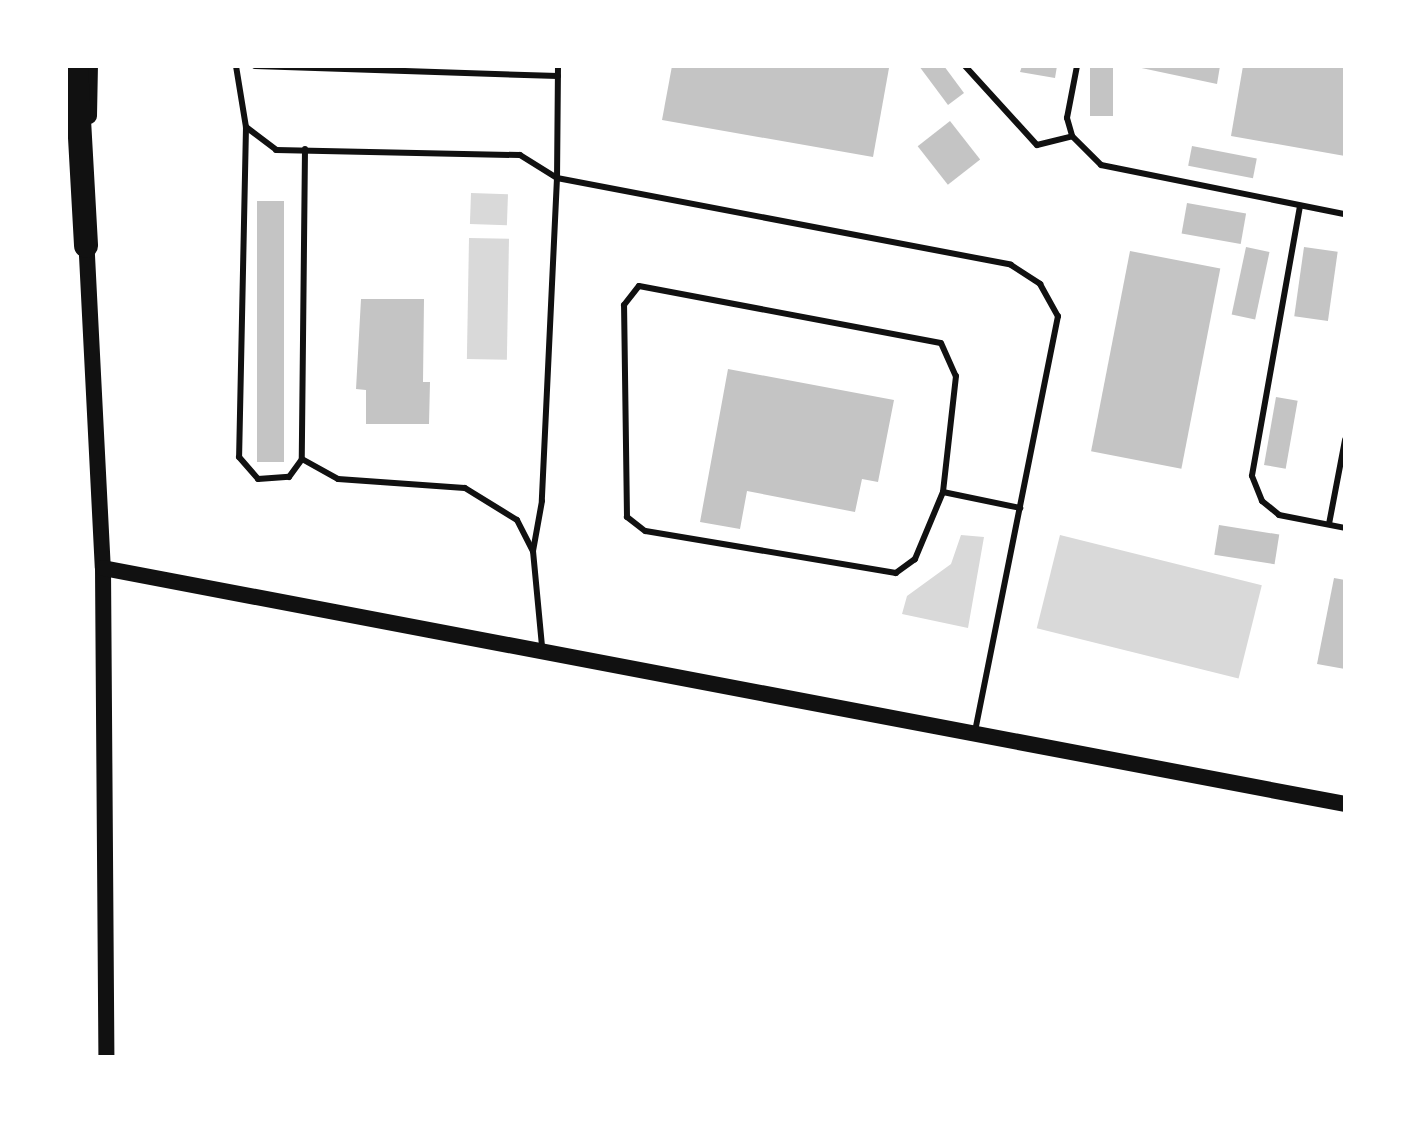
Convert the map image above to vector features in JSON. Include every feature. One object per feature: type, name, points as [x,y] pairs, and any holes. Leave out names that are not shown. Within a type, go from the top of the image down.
[{"type":"highway","points":[[76,66],[86,246]]},
{"type":"main road","points":[[90,66],[86,246],[103,568],[106,1057]]},
{"type":"main road","points":[[103,568],[542,647],[1345,804]]},
{"type":"lane","points":[[236,66],[246,127],[239,457],[258,479],[289,477],[302,459],[305,149]]},
{"type":"lane","points":[[255,66],[476,70],[558,76]]},
{"type":"lane","points":[[542,647],[533,551],[542,501],[557,178],[558,66]]},
{"type":"lane","points":[[965,66],[1037,145],[1072,136]]},
{"type":"lane","points":[[1077,66],[1067,118],[1072,136],[1101,165],[1345,214]]},
{"type":"lane","points":[[246,127],[276,150],[520,155],[557,178],[1011,265],[1040,284],[1058,316],[975,733]]},
{"type":"lane","points":[[1300,206],[1252,476],[1262,501],[1279,515],[1345,528]]},
{"type":"lane","points":[[639,286],[941,343],[956,376],[943,492],[915,559],[896,573],[645,531],[627,517],[624,305],[639,286]]},
{"type":"lane","points":[[1329,524],[1345,440]]},
{"type":"lane","points":[[302,459],[338,479],[465,488],[517,520],[533,551]]},
{"type":"lane","points":[[943,492],[1020,508]]},
{"type":"shaded area","points":[[471,193],[508,194],[507,225],[470,224]]},
{"type":"shaded area","points":[[469,238],[509,239],[507,360],[467,359]]},
{"type":"shaded area","points":[[961,535],[984,537],[968,628],[902,614],[907,596],[951,564]]},
{"type":"shaded area","points":[[1060,535],[1262,585],[1239,678],[1037,628]]},
{"type":"building","points":[[672,66],[889,68],[873,157],[662,120]]},
{"type":"building","points":[[919,66],[944,66],[964,93],[948,105]]},
{"type":"building","points":[[1022,66],[1057,66],[1055,78],[1020,72]]},
{"type":"building","points":[[1090,66],[1113,66],[1113,116],[1090,116]]},
{"type":"building","points":[[1132,66],[1220,66],[1217,84]]},
{"type":"building","points":[[1243,66],[1345,66],[1345,156],[1231,136]]},
{"type":"building","points":[[950,121],[980,160],[948,185],[918,146]]},
{"type":"building","points":[[1192,146],[1257,159],[1253,178],[1188,166]]},
{"type":"building","points":[[257,201],[284,201],[284,462],[257,462]]},
{"type":"building","points":[[1187,203],[1246,213],[1241,244],[1182,234]]},
{"type":"building","points":[[1246,247],[1269,252],[1255,319],[1232,314]]},
{"type":"building","points":[[1304,247],[1338,252],[1328,321],[1294,316]]},
{"type":"building","points":[[1130,251],[1220,269],[1181,469],[1091,451]]},
{"type":"building","points":[[361,299],[424,299],[423,382],[430,382],[429,424],[366,424],[366,390],[356,389]]},
{"type":"building","points":[[728,369],[894,400],[878,482],[862,479],[855,512],[747,491],[740,529],[700,522]]},
{"type":"building","points":[[1276,397],[1298,401],[1286,469],[1264,465]]},
{"type":"building","points":[[1219,525],[1279,535],[1275,564],[1214,555]]},
{"type":"building","points":[[1334,578],[1345,580],[1345,669],[1317,664]]}]
